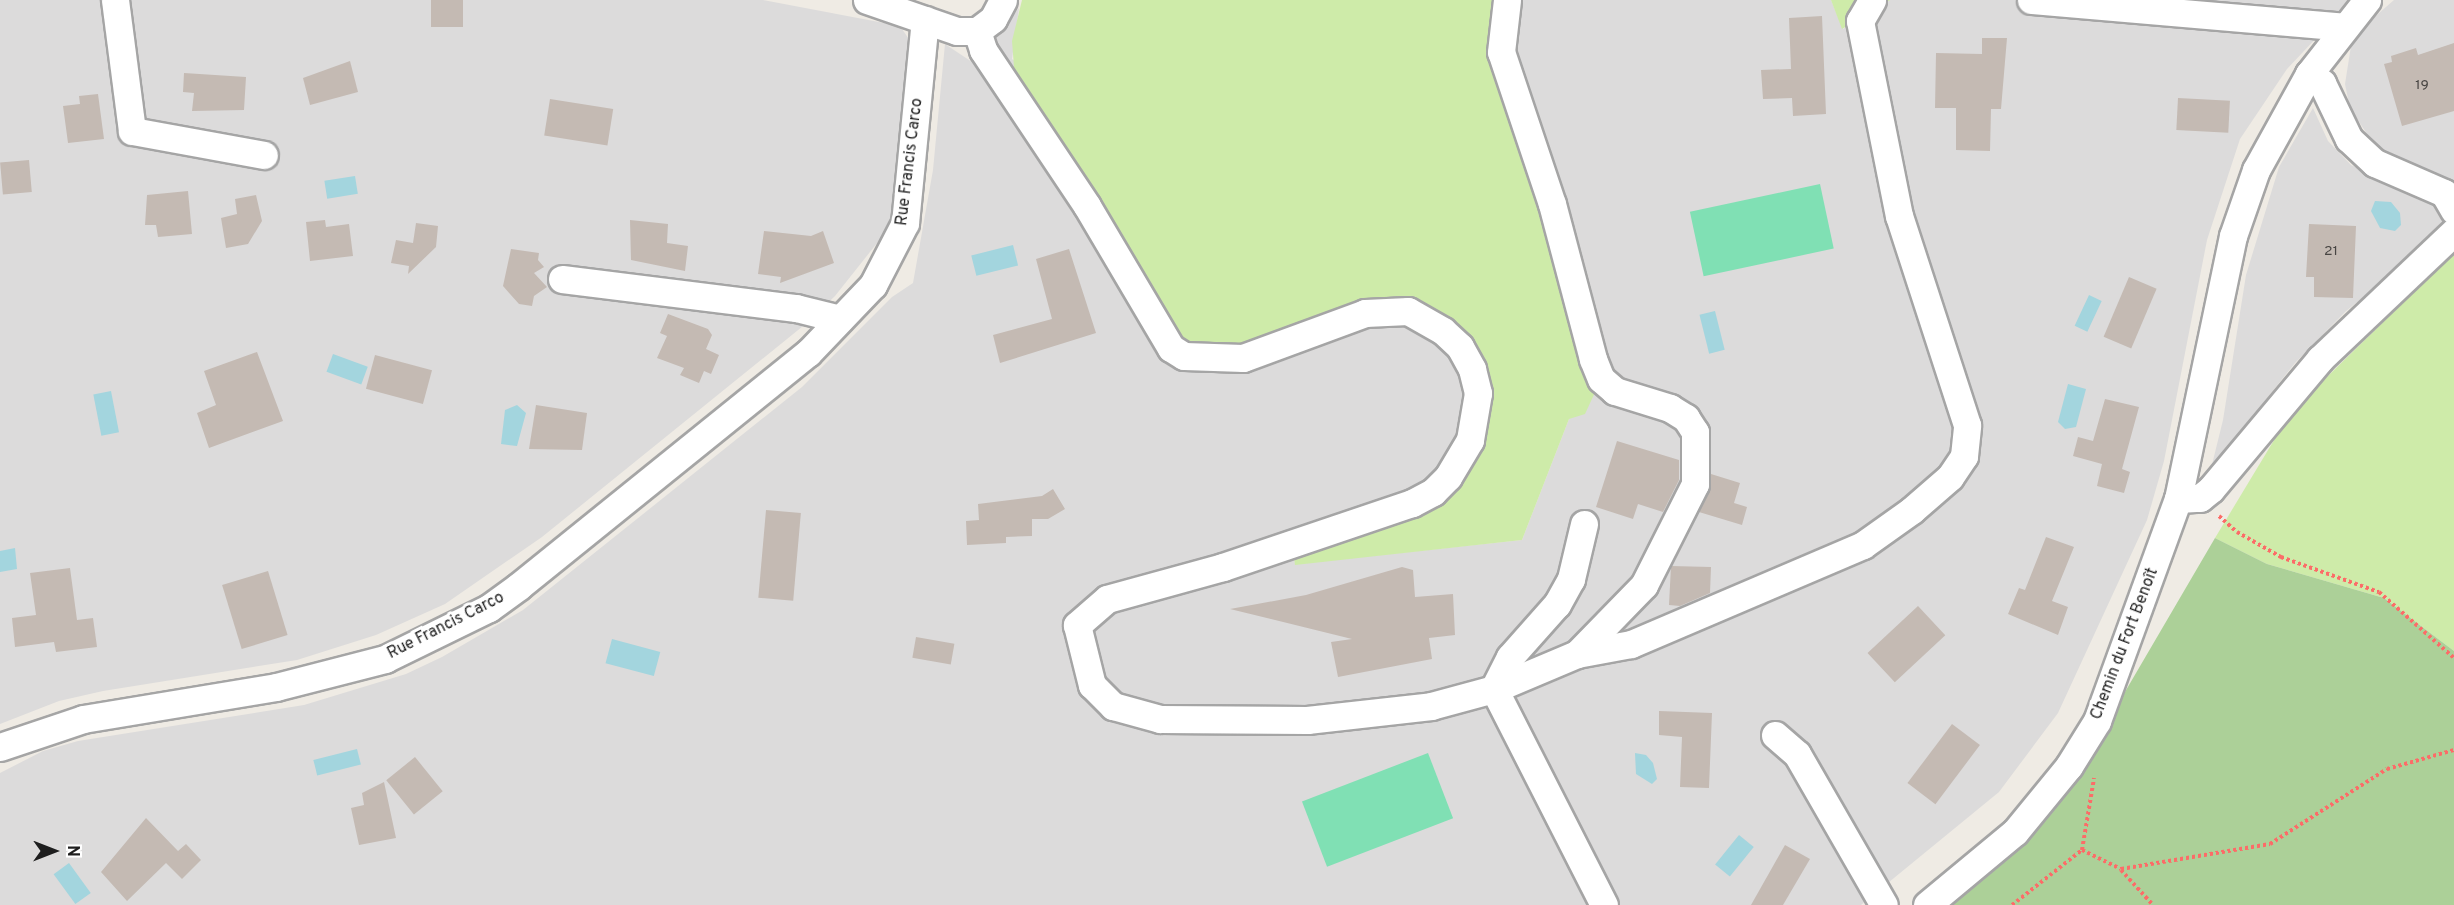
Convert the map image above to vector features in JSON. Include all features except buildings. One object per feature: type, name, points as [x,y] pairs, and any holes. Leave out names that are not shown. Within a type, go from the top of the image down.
[{"type":"street","points":[[115,0],[132,131],[264,155]]},
{"type":"street","points":[[867,0],[957,31],[977,31],[993,19],[1004,0]]},
{"type":"street","points":[[1507,0],[1501,52],[1552,204],[1601,379],[1615,392],[1670,408],[1695,432],[1695,484],[1664,549],[1644,585],[1577,654]]},
{"type":"street","points":[[2031,0],[2345,27]]},
{"type":"street","name":"Chemin du Fort Benoît","points":[[1926,905],[2015,832],[2069,766],[2097,721],[2189,498],[2233,236],[2256,170],[2309,74],[2367,0]]},
{"type":"street","points":[[977,31],[983,50],[1088,206],[1171,348],[1184,356],[1243,358],[1365,313],[1408,311],[1460,347],[1478,393],[1470,440],[1448,477],[1433,492],[1412,503],[1222,567],[1107,599],[1077,625],[1092,685],[1113,706],[1160,719],[1307,720],[1431,706],[1494,689],[1577,654],[1631,644],[1863,545],[1912,510],[1950,477],[1964,456],[1966,425],[1899,216],[1859,7]]},
{"type":"street","name":"Rue Francis Carco","points":[[0,747],[82,718],[276,687],[386,658],[489,608],[798,361],[840,319],[889,261],[905,224],[925,20]]},
{"type":"street","points":[[2309,74],[2322,83],[2349,139],[2375,163],[2444,193],[2454,210]]},
{"type":"street","name":"Chemin du Fort Benoît","points":[[2189,498],[2353,324],[2454,232]]},
{"type":"street","points":[[562,279],[796,308],[840,319]]},
{"type":"street","points":[[1494,689],[1510,657],[1557,604],[1571,579],[1584,524]]},
{"type":"street","points":[[1494,689],[1604,905]]},
{"type":"street","points":[[1775,735],[1797,754],[1884,905]]},
{"type":"path","points":[[2189,498],[2237,532],[2281,557],[2379,592],[2454,658]]},
{"type":"path","points":[[2121,869],[2270,844],[2387,769],[2454,750]]},
{"type":"path","points":[[2012,905],[2082,850],[2095,769]]},
{"type":"path","points":[[2082,850],[2121,869],[2153,905]]},
{"type":"shaded area","points":[[0,0],[763,0],[900,26],[915,48],[893,223],[835,296],[808,322],[542,537],[445,604],[376,635],[297,660],[103,691],[59,701],[0,724]]},
{"type":"shaded area","points":[[1507,0],[1831,0],[1843,29],[1890,0],[2352,0],[2287,69],[2240,139],[2207,240],[2164,461],[2147,520],[2058,713],[1999,792],[1861,905],[0,905],[0,773],[43,751],[78,741],[304,705],[406,674],[442,657],[523,610],[802,387],[892,297],[913,283],[933,170],[945,44],[975,64],[1019,8],[1012,59],[1378,303],[1474,357],[1468,459],[1293,551],[1295,564],[1522,540],[1569,419],[1509,63]]},
{"type":"shaded area","points":[[2394,0],[2454,0],[2454,182],[2385,151],[2369,137],[2350,108],[2345,84],[2351,46],[2363,27]]},
{"type":"shaded area","points":[[2313,108],[2328,141],[2351,165],[2425,199],[2441,211],[2447,228],[2345,312],[2295,363],[2248,422],[2204,497],[2223,420],[2246,275],[2279,167]]},
{"type":"green space","points":[[1022,0],[1507,0],[1505,42],[1603,375],[1585,414],[1569,419],[1522,540],[1295,565],[1293,551],[1416,512],[1485,393],[1412,306],[1223,354],[1183,342],[1015,80],[1012,41]]},
{"type":"green space","points":[[1831,0],[1890,0],[1842,29]]},
{"type":"green space","points":[[1820,184],[1834,249],[1704,276],[1690,212]]},
{"type":"green space","points":[[2454,253],[2454,651],[2384,598],[2267,564],[2215,538],[2291,412]]},
{"type":"green space","points":[[2215,538],[2267,564],[2384,598],[2454,651],[2454,905],[1945,905],[2028,838],[2067,791]]},
{"type":"green space","points":[[1428,753],[1453,818],[1327,867],[1302,801]]},
{"type":"water","points":[[355,176],[358,194],[327,199],[324,181]]},
{"type":"water","points":[[2375,201],[2391,202],[2400,213],[2401,225],[2395,231],[2380,228],[2371,211]]},
{"type":"water","points":[[1013,245],[1018,265],[976,276],[971,255]]},
{"type":"water","points":[[2089,295],[2102,301],[2087,332],[2075,326]]},
{"type":"water","points":[[1715,311],[1725,350],[1709,354],[1699,315]]},
{"type":"water","points":[[333,354],[368,367],[361,385],[327,372]]},
{"type":"water","points":[[2068,384],[2086,389],[2076,427],[2065,429],[2058,422]]},
{"type":"water","points":[[111,391],[119,432],[101,436],[93,394]]},
{"type":"water","points":[[517,405],[526,413],[517,446],[501,444],[505,410]]},
{"type":"water","points":[[15,548],[17,569],[0,572],[0,551]]},
{"type":"water","points":[[612,639],[660,652],[654,676],[606,663]]},
{"type":"water","points":[[357,749],[361,765],[317,775],[313,760]]},
{"type":"water","points":[[1635,753],[1646,755],[1653,763],[1657,779],[1652,784],[1636,774]]},
{"type":"water","points":[[1739,835],[1754,847],[1730,876],[1715,865]]},
{"type":"water","points":[[69,863],[91,893],[75,904],[54,874]]}]
